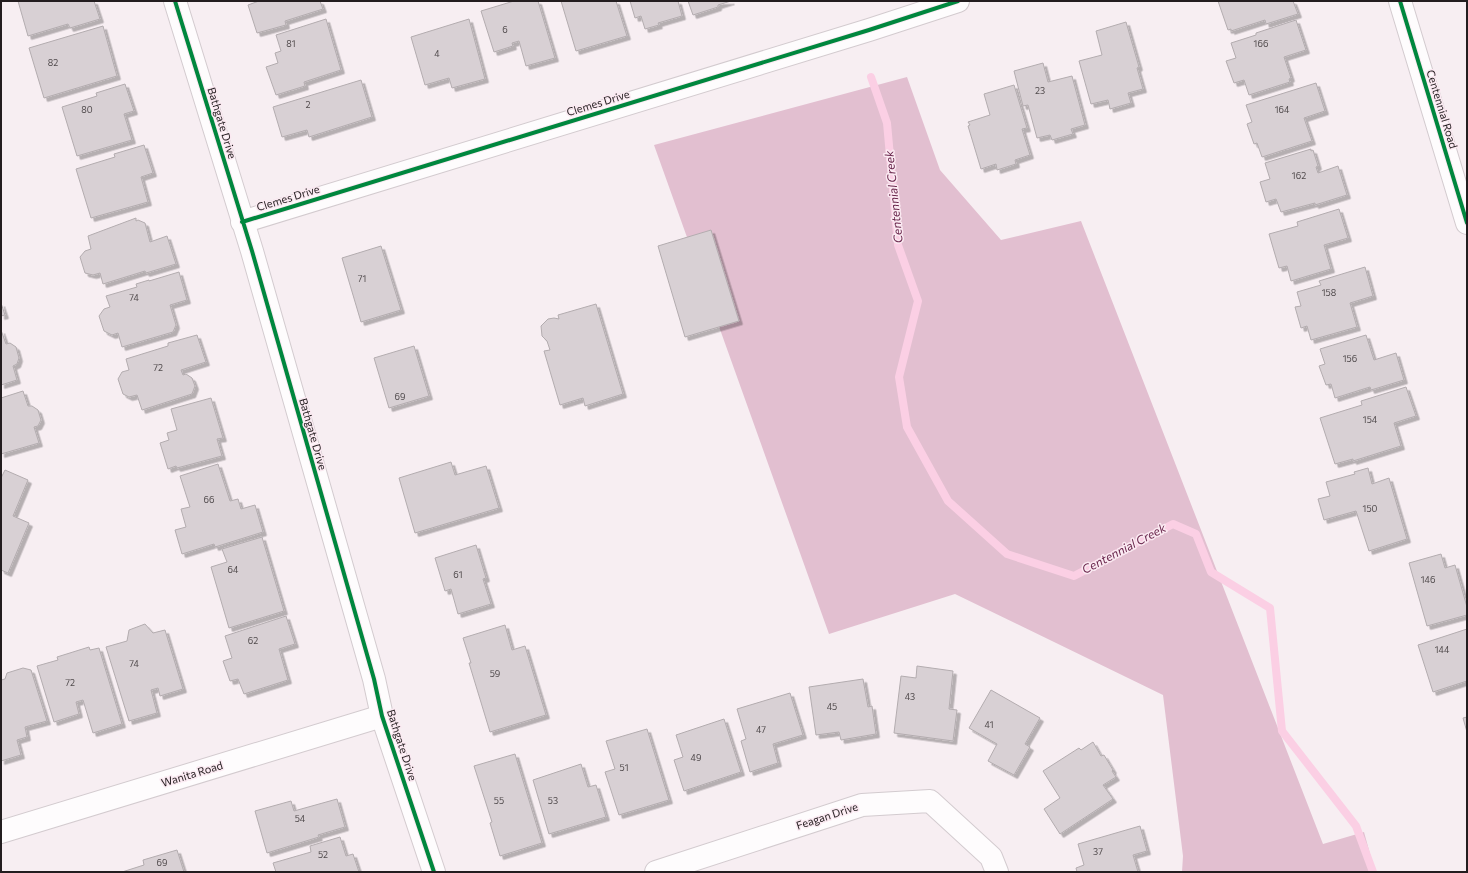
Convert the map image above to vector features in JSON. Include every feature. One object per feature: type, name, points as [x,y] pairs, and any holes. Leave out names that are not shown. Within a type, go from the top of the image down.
[{"type":"street","name":"Bathgate Drive","points":[[175,1],[242,222],[374,679],[382,716],[434,872]]},
{"type":"street","name":"Clemes Drive","points":[[242,222],[869,30],[958,1]]},
{"type":"street","name":"Centennial Road","points":[[1400,1],[1467,223]]},
{"type":"street","name":"Wanita Road","points":[[1,832],[382,716]]},
{"type":"street","name":"Feagan Drive","points":[[656,872],[862,805],[930,801],[992,857],[997,872]]},
{"type":"shaded area","points":[[907,77],[940,170],[1001,240],[1081,221],[1323,844],[1364,832],[1375,872],[1182,872],[1183,856],[1163,695],[955,594],[829,634],[654,145]]},
{"type":"building","points":[[18,1],[94,1],[100,19],[70,28],[68,24],[28,36]]},
{"type":"building","points":[[259,1],[320,1],[323,9],[285,21],[286,25],[257,33],[248,5]]},
{"type":"building","points":[[514,1],[538,1],[555,58],[526,66],[519,41],[512,43],[513,46],[494,52],[481,11]]},
{"type":"building","points":[[561,1],[616,1],[627,36],[576,51]]},
{"type":"building","points":[[630,1],[678,1],[682,16],[658,23],[659,25],[645,29],[641,16],[635,18]]},
{"type":"building","points":[[688,1],[731,1],[693,15]]},
{"type":"building","points":[[1218,1],[1293,1],[1298,14],[1266,24],[1265,20],[1231,31],[1231,29],[1228,30]]},
{"type":"building","points":[[326,19],[341,70],[304,82],[305,86],[276,95],[266,67],[278,63],[275,53],[281,51],[276,35]]},
{"type":"building","points":[[469,19],[485,79],[452,88],[449,78],[425,85],[411,37]]},
{"type":"building","points":[[1296,20],[1306,50],[1284,57],[1291,78],[1289,79],[1290,82],[1249,95],[1244,80],[1234,83],[1226,61],[1236,58],[1231,43]]},
{"type":"building","points":[[1126,22],[1139,67],[1137,68],[1143,89],[1128,93],[1131,103],[1110,109],[1108,100],[1091,104],[1079,61],[1102,55],[1096,31]]},
{"type":"building","points":[[103,26],[117,76],[44,98],[29,48]]},
{"type":"building","points":[[1043,63],[1048,82],[1072,76],[1085,125],[1071,129],[1073,134],[1052,140],[1050,135],[1037,138],[1028,105],[1023,106],[1014,71]]},
{"type":"building","points":[[361,80],[372,117],[309,137],[307,130],[282,137],[273,107]]},
{"type":"building","points":[[1316,83],[1325,111],[1304,118],[1312,141],[1262,157],[1257,143],[1254,144],[1247,124],[1252,122],[1246,105]]},
{"type":"building","points":[[125,84],[134,111],[124,114],[132,140],[77,156],[62,107],[97,96],[96,93]]},
{"type":"building","points":[[1014,85],[1027,128],[1022,129],[1030,155],[1015,160],[1016,164],[997,170],[996,164],[981,169],[968,122],[990,115],[984,94]]},
{"type":"building","points":[[144,145],[153,173],[141,177],[148,202],[91,218],[76,169],[115,157],[114,154]]},
{"type":"building","points":[[1311,149],[1311,151],[1313,150],[1318,166],[1316,167],[1318,173],[1338,166],[1347,195],[1315,205],[1315,203],[1281,212],[1276,199],[1266,202],[1260,182],[1270,179],[1265,163]]},
{"type":"building","points":[[1339,209],[1348,238],[1324,245],[1331,269],[1291,281],[1287,266],[1279,268],[1269,234],[1298,226],[1297,222]]},
{"type":"building","points":[[136,218],[136,221],[138,220],[145,223],[150,242],[167,236],[176,264],[146,273],[145,271],[103,284],[100,273],[93,275],[85,273],[80,257],[85,251],[91,249],[88,236]]},
{"type":"building","points":[[711,230],[739,321],[685,337],[658,246]]},
{"type":"building","points":[[381,246],[401,310],[361,322],[342,258]]},
{"type":"building","points":[[1365,267],[1373,296],[1350,303],[1357,327],[1311,340],[1307,326],[1301,328],[1295,307],[1301,306],[1297,292],[1321,285],[1319,281]]},
{"type":"building","points":[[179,272],[187,300],[170,305],[176,325],[173,332],[122,347],[118,333],[112,335],[104,331],[99,316],[104,309],[110,307],[106,296],[137,287],[136,284]]},
{"type":"building","points":[[1,303],[5,315],[1,316]]},
{"type":"building","points":[[596,304],[623,394],[585,406],[583,398],[560,405],[544,351],[550,350],[547,341],[542,336],[541,326],[548,319],[559,319],[558,315]]},
{"type":"building","points":[[1,330],[6,344],[10,343],[16,347],[19,358],[17,364],[13,366],[17,380],[1,385]]},
{"type":"building","points":[[197,335],[206,362],[181,370],[183,375],[186,374],[192,378],[195,386],[192,394],[142,410],[137,395],[129,397],[123,394],[118,379],[122,372],[129,370],[126,359],[168,346],[168,343]]},
{"type":"building","points":[[1366,335],[1374,360],[1396,353],[1404,380],[1371,390],[1370,387],[1335,398],[1331,384],[1326,385],[1319,366],[1325,364],[1320,349]]},
{"type":"building","points":[[414,346],[429,396],[389,408],[374,358]]},
{"type":"building","points":[[1406,387],[1416,416],[1394,423],[1401,446],[1353,461],[1353,459],[1335,464],[1320,418],[1362,405],[1361,401]]},
{"type":"building","points":[[23,391],[28,406],[32,406],[38,410],[41,420],[38,426],[34,427],[39,443],[1,454],[1,398]]},
{"type":"building","points":[[211,398],[223,438],[217,439],[222,456],[168,469],[160,443],[169,440],[167,433],[177,430],[171,409]]},
{"type":"building","points":[[451,462],[455,475],[486,466],[499,508],[415,533],[399,478]]},
{"type":"building","points":[[218,464],[230,501],[238,499],[241,509],[255,505],[263,532],[215,547],[214,544],[182,554],[175,530],[186,527],[181,509],[190,507],[180,476]]},
{"type":"building","points":[[1368,468],[1372,484],[1389,478],[1407,539],[1369,551],[1356,511],[1324,520],[1318,499],[1330,496],[1326,482],[1355,474],[1354,472]]},
{"type":"building","points":[[5,470],[28,480],[13,516],[29,523],[8,573],[1,570],[1,478]]},
{"type":"building","points":[[262,537],[284,611],[229,628],[211,567],[227,562],[222,549]]},
{"type":"building","points":[[476,545],[486,578],[483,579],[491,604],[458,614],[451,589],[445,591],[435,558]]},
{"type":"building","points":[[1441,554],[1445,568],[1455,565],[1467,607],[1467,615],[1427,626],[1409,563]]},
{"type":"building","points":[[286,616],[295,644],[279,649],[288,680],[244,694],[238,679],[230,681],[223,661],[232,658],[225,636]]},
{"type":"building","points":[[145,624],[153,633],[165,630],[183,689],[160,696],[158,688],[151,690],[157,713],[129,721],[106,647],[127,641],[129,630]]},
{"type":"building","points":[[505,625],[512,650],[525,646],[546,715],[490,732],[463,638]]},
{"type":"building","points":[[1467,629],[1467,681],[1433,692],[1418,645]]},
{"type":"building","points":[[89,647],[90,650],[99,648],[122,724],[93,733],[83,700],[76,702],[79,714],[54,722],[37,666],[58,660],[57,657]]},
{"type":"building","points":[[917,666],[953,671],[949,709],[957,710],[953,741],[894,733],[901,676],[916,678]]},
{"type":"building","points":[[23,668],[31,670],[47,721],[25,727],[27,737],[17,740],[21,755],[1,761],[1,680],[5,679],[7,673]]},
{"type":"building","points":[[863,679],[868,707],[872,706],[876,734],[841,740],[839,732],[816,735],[809,687]]},
{"type":"building","points":[[991,690],[1040,718],[1025,744],[1030,747],[1014,775],[988,761],[997,744],[969,728]]},
{"type":"building","points":[[790,693],[803,735],[773,744],[778,763],[750,772],[741,741],[746,739],[737,709]]},
{"type":"building","points":[[1467,717],[1467,732],[1463,718]]},
{"type":"building","points":[[724,719],[741,772],[684,791],[674,760],[683,757],[676,735]]},
{"type":"building","points":[[647,729],[669,800],[619,815],[605,772],[615,769],[606,741]]},
{"type":"building","points":[[1093,742],[1101,756],[1104,755],[1116,777],[1103,785],[1113,799],[1060,834],[1044,809],[1060,798],[1043,771],[1079,748],[1081,750]]},
{"type":"building","points":[[515,754],[542,843],[500,856],[490,823],[492,822],[474,766]]},
{"type":"building","points":[[581,764],[588,787],[596,785],[606,817],[549,834],[533,780]]},
{"type":"building","points":[[337,799],[345,827],[318,835],[319,837],[267,853],[255,811],[291,801],[294,811]]},
{"type":"building","points":[[1140,826],[1147,851],[1133,855],[1138,872],[1077,872],[1076,868],[1084,865],[1078,844]]},
{"type":"building","points":[[340,837],[346,856],[353,854],[359,872],[276,872],[273,863],[311,852],[310,846]]},
{"type":"building","points":[[177,850],[184,872],[122,872],[144,865],[143,860]]},
{"type":"waterway","name":"Centennial Creek","points":[[871,77],[887,123],[898,245],[918,301],[899,377],[907,427],[948,501],[1007,554],[1074,576],[1173,524],[1196,534],[1211,572],[1270,608],[1282,731],[1356,826],[1373,872]]},
{"type":"cycle path","points":[[175,1],[252,251],[374,679],[382,716],[434,872]]},
{"type":"cycle path","points":[[242,222],[869,30],[958,1]]},
{"type":"cycle path","points":[[1400,1],[1467,223]]}]
